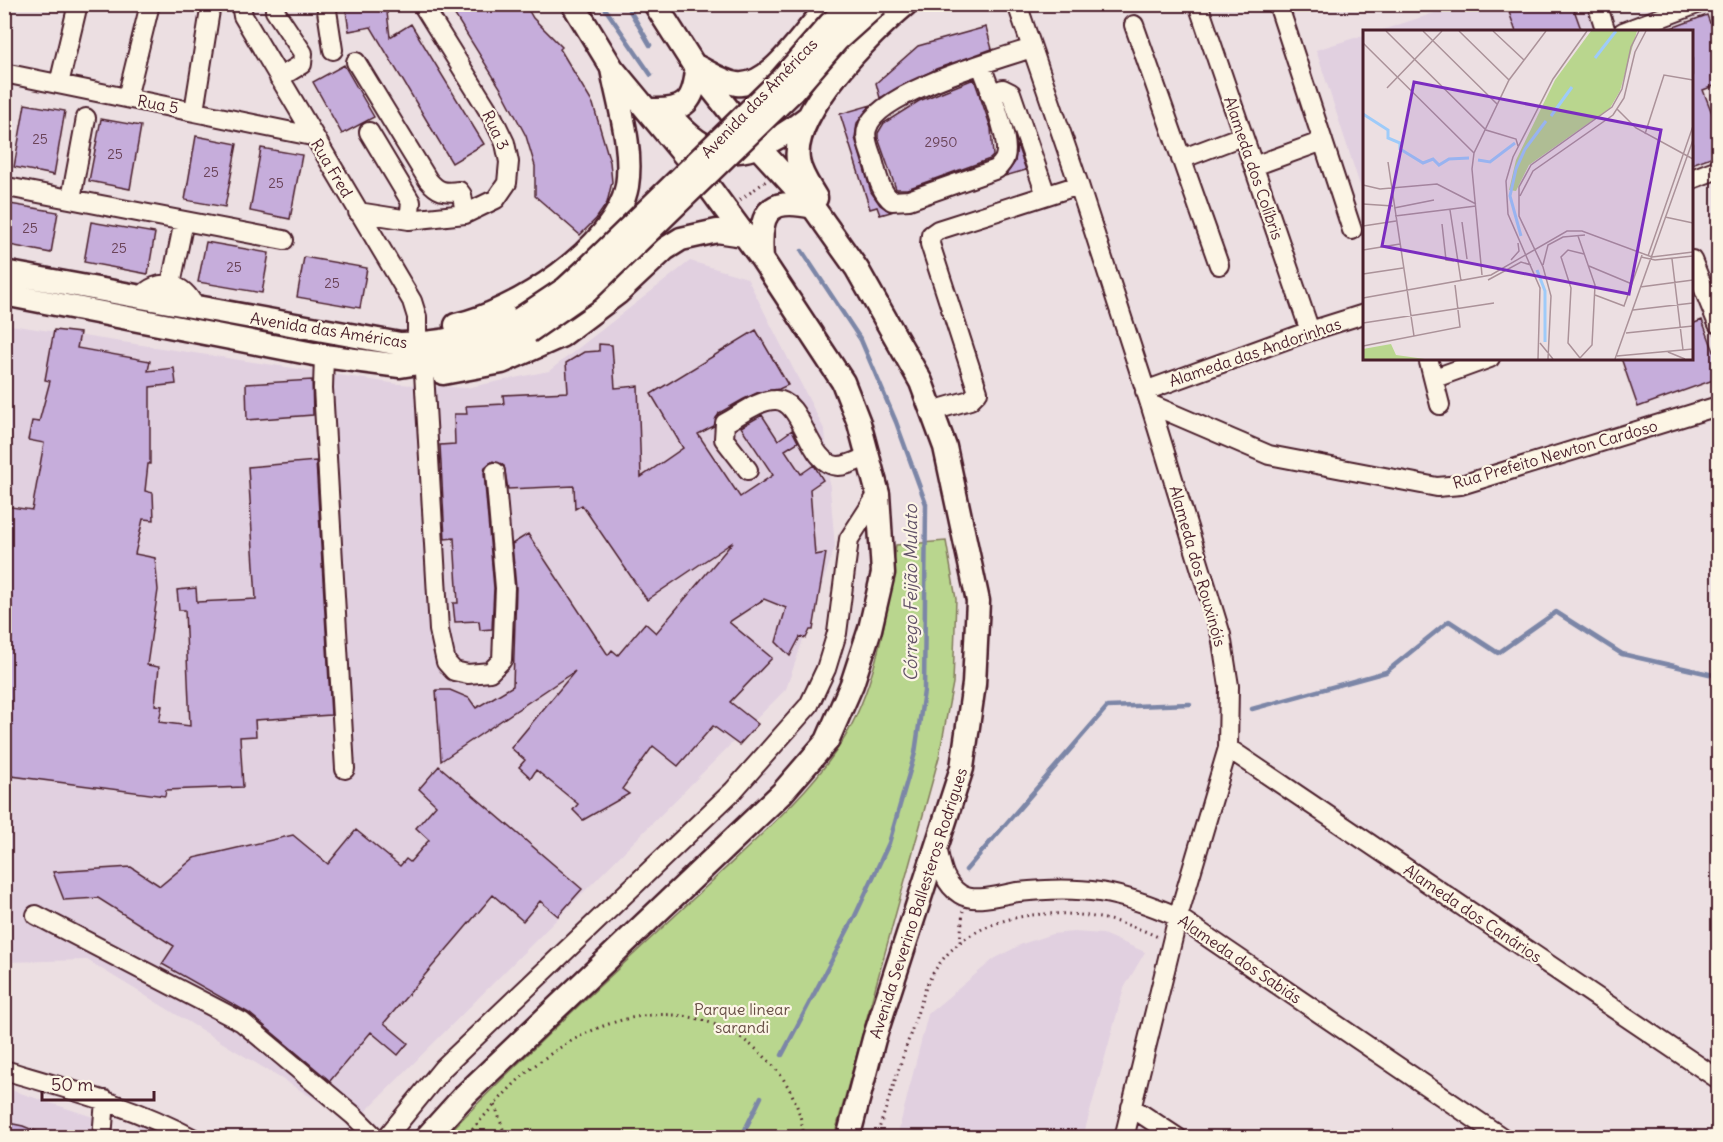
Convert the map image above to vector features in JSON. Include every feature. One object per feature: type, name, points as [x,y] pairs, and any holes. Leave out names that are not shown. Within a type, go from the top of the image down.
[{"type":"main road","points":[[573,4],[612,68],[657,110],[707,147],[730,151],[758,147],[785,135],[808,117]]},
{"type":"main road","name":"Avenida Severino Ballesteros Rodrigues","points":[[655,4],[695,67],[758,147],[813,207],[857,269],[921,382],[945,447],[978,601],[974,684],[962,768],[874,1039],[848,1137]]},
{"type":"main road","points":[[657,110],[681,107],[690,99],[695,88],[695,67],[719,79],[737,84],[752,82],[767,75],[831,4]]},
{"type":"main road","name":"Avenida das Américas","points":[[4,294],[324,356],[400,366],[462,356],[524,325],[565,289],[779,82],[830,24],[852,4]]},
{"type":"main road","points":[[524,325],[587,291],[794,92],[837,40],[877,4]]},
{"type":"main road","points":[[857,269],[805,181],[798,160],[798,143],[808,117],[861,45],[906,4]]},
{"type":"main road","points":[[372,340],[472,322],[522,299],[568,268],[611,224],[627,187],[627,160],[612,68]]},
{"type":"main road","points":[[426,1137],[465,1095],[783,793],[827,741],[852,684],[870,629],[883,573],[878,494],[859,423],[843,382],[762,259],[657,110]]},
{"type":"main road","points":[[762,259],[761,234],[768,211],[777,204],[792,202],[813,207]]},
{"type":"main road","points":[[400,366],[424,372],[444,373],[472,369],[533,350],[582,322],[618,293],[665,249],[681,239],[717,231],[744,235]]},
{"type":"main road","name":"Avenida das Américas","points":[[4,272],[400,345],[426,344],[524,325]]},
{"type":"street","points":[[59,84],[78,4]]},
{"type":"street","points":[[128,98],[150,4]]},
{"type":"street","points":[[194,111],[211,4]]},
{"type":"street","name":"Rua Fred","points":[[241,4],[243,16],[312,136],[412,301],[417,333]]},
{"type":"street","points":[[326,4],[333,50]]},
{"type":"street","name":"Rua 3","points":[[358,212],[409,220],[465,214],[496,198],[507,183],[509,162],[505,143],[493,118],[422,4]]},
{"type":"street","name":"Alameda dos Rouxinóis","points":[[1017,4],[1148,397],[1221,635],[1230,696],[1228,748],[1178,916],[1124,1137]]},
{"type":"street","name":"Alameda dos Colíbris","points":[[1198,4],[1310,331]]},
{"type":"street","points":[[1278,4],[1352,230]]},
{"type":"street","points":[[1597,4],[1605,30]]},
{"type":"street","points":[[1628,30],[1697,4]]},
{"type":"street","points":[[275,11],[303,52],[302,64],[279,78]]},
{"type":"street","points":[[1134,25],[1219,265]]},
{"type":"street","points":[[981,65],[1005,149],[1006,156],[997,169],[909,200],[897,202],[888,198],[876,173],[868,143],[866,131],[869,123],[883,109],[928,83],[981,65],[1032,48]]},
{"type":"street","points":[[356,62],[428,180],[436,189],[445,193],[459,191],[462,195],[465,214]]},
{"type":"street","name":"Rua 5","points":[[4,73],[312,136]]},
{"type":"street","points":[[990,93],[1003,89],[1011,93],[1047,195]]},
{"type":"street","points":[[71,199],[86,118]]},
{"type":"street","points":[[369,132],[411,202],[409,220]]},
{"type":"street","points":[[1181,159],[1242,136]]},
{"type":"street","points":[[1254,166],[1323,141]]},
{"type":"street","points":[[1693,179],[1719,169]]},
{"type":"street","points":[[932,411],[974,398],[978,388],[930,244],[931,236],[938,230],[1079,185]]},
{"type":"street","points":[[7,187],[284,240]]},
{"type":"street","points":[[171,284],[184,221]]},
{"type":"street","points":[[1700,275],[1719,324]]},
{"type":"street","points":[[140,298],[154,286],[171,284],[182,289],[191,297],[195,308]]},
{"type":"street","name":"Alameda das Andorinhas","points":[[1148,397],[1310,331],[1363,315]]},
{"type":"street","points":[[324,356],[324,399],[345,769]]},
{"type":"street","points":[[1429,360],[1440,405]]},
{"type":"street","points":[[1435,378],[1484,360]]},
{"type":"street","points":[[424,372],[439,630],[446,662],[454,671],[468,674],[490,672],[502,660],[505,588],[495,472]]},
{"type":"street","name":"Rua Prefeito Newton Cardoso","points":[[1148,397],[1269,455],[1437,486],[1461,485],[1719,406]]},
{"type":"street","points":[[748,470],[724,439],[725,423],[766,401],[777,399],[788,404],[824,462],[836,466],[846,465],[868,456]]},
{"type":"street","points":[[386,1137],[443,1068],[733,791],[809,705],[826,669],[837,633],[849,539],[878,494]]},
{"type":"street","name":"Alameda dos Canários","points":[[1228,748],[1719,1079]]},
{"type":"street","points":[[937,847],[945,879],[961,896]]},
{"type":"street","name":"Alameda dos Sabiás","points":[[961,896],[981,898],[1044,889],[1097,889],[1140,900],[1178,916],[1503,1137]]},
{"type":"street","points":[[36,915],[242,1022],[376,1137]]},
{"type":"street","points":[[4,1071],[105,1100],[169,1125],[192,1137]]},
{"type":"street","points":[[102,1137],[105,1100]]},
{"type":"street","points":[[1131,1107],[1178,1137]]},
{"type":"path","points":[[726,210],[780,171]]},
{"type":"path","points":[[960,942],[961,896]]},
{"type":"path","points":[[876,1137],[933,971],[960,942],[1006,920],[1044,913],[1072,913],[1126,925],[1158,937],[1162,943],[1160,957],[1167,959]]},
{"type":"path","points":[[464,1137],[540,1061],[579,1036],[612,1023],[640,1016],[666,1014],[691,1016],[716,1024],[763,1054],[784,1078],[797,1102],[804,1137]]},
{"type":"path","points":[[495,1105],[506,1137]]},
{"type":"shaded area","points":[[1462,4],[1590,5],[1598,30],[1382,30]]},
{"type":"shaded area","points":[[1363,35],[1363,195],[1316,50]]},
{"type":"shaded area","points":[[690,261],[747,278],[825,431],[835,547],[786,689],[354,1123],[87,960],[5,962],[4,324],[398,384],[466,388],[549,371]]},
{"type":"shaded area","points":[[1074,932],[1103,934],[1145,952],[1124,988],[1083,1137],[897,1137],[928,1014],[994,959],[1022,944],[1052,934]]},
{"type":"shaded area","points":[[5,1088],[93,1117],[90,1137],[5,1138]]},
{"type":"shaded area","points":[[138,1119],[169,1137],[136,1138]]},
{"type":"green space","name":"Parque linear sarandi","points":[[946,541],[956,599],[953,683],[939,757],[834,1137],[444,1138],[542,1040],[764,832],[817,777],[845,737],[865,693],[880,644],[890,594],[896,545]]},
{"type":"building","points":[[345,4],[386,4],[390,37],[411,24],[484,144],[452,163],[371,27],[349,31]]},
{"type":"building","points":[[448,4],[525,4],[533,18],[562,47],[560,49],[593,104],[610,162],[612,182],[607,203],[596,219],[580,235],[535,196],[535,166],[526,136],[501,89]]},
{"type":"building","points":[[1520,4],[1572,4],[1581,30],[1515,30],[1508,9]]},
{"type":"building","points":[[1707,15],[1710,23],[1719,19],[1719,84],[1703,90],[1719,131],[1719,154],[1693,164],[1693,30],[1666,30]]},
{"type":"building","points":[[986,27],[992,49],[936,69],[880,98],[876,83],[918,46]]},
{"type":"building","points":[[344,65],[374,117],[342,134],[313,82]]},
{"type":"building","points":[[974,79],[991,128],[993,156],[907,189],[896,189],[878,138],[878,133],[884,123],[919,101]]},
{"type":"building","points":[[25,104],[65,111],[54,175],[14,167]]},
{"type":"building","points":[[871,105],[857,123],[855,138],[871,192],[880,205],[891,212],[880,215],[877,207],[870,209],[840,114]]},
{"type":"building","points":[[101,119],[141,126],[130,189],[89,181]]},
{"type":"building","points":[[196,136],[237,144],[225,207],[185,200]]},
{"type":"building","points":[[1017,145],[1026,170],[1005,176],[1015,162]]},
{"type":"building","points":[[261,148],[302,155],[290,219],[250,211]]},
{"type":"building","points":[[4,203],[58,212],[51,253],[4,244]]},
{"type":"building","points":[[91,222],[155,233],[148,274],[84,262]]},
{"type":"building","points":[[206,242],[269,253],[262,293],[198,282]]},
{"type":"building","points":[[304,257],[367,268],[360,308],[297,297]]},
{"type":"building","points":[[1702,320],[1719,365],[1719,378],[1638,407],[1622,360],[1693,360],[1693,324]]},
{"type":"building","points":[[54,330],[80,333],[77,348],[150,361],[148,371],[174,368],[176,384],[150,387],[150,464],[148,464],[145,491],[153,493],[154,520],[143,519],[135,554],[155,558],[158,590],[147,665],[159,667],[155,705],[162,706],[159,722],[190,726],[185,610],[179,610],[177,590],[196,588],[197,602],[256,599],[248,467],[316,461],[331,715],[255,720],[256,736],[240,737],[243,787],[166,790],[165,796],[4,775],[4,506],[32,510],[44,443],[28,440],[32,421],[39,422],[50,381],[45,380]]},
{"type":"building","points":[[756,330],[788,385],[759,392],[744,399],[719,413],[714,426],[698,434],[740,497],[773,475],[741,427],[762,415],[778,440],[792,430],[798,442],[785,450],[801,474],[814,465],[823,480],[810,489],[815,555],[826,553],[813,630],[810,630],[806,638],[800,637],[790,656],[776,642],[786,608],[764,599],[729,622],[772,658],[730,702],[758,724],[739,745],[713,726],[678,766],[653,746],[622,789],[629,794],[583,820],[573,810],[578,804],[536,770],[531,778],[519,767],[525,760],[511,748],[575,671],[441,761],[436,690],[450,690],[469,698],[476,708],[513,686],[516,588],[512,544],[528,534],[608,655],[612,650],[618,655],[645,623],[656,633],[733,542],[647,600],[582,505],[575,509],[574,486],[508,489],[504,466],[493,461],[485,467],[484,473],[494,588],[492,629],[480,630],[479,621],[455,622],[453,603],[458,603],[454,538],[445,539],[440,445],[455,444],[454,414],[467,414],[466,406],[504,404],[503,395],[568,392],[566,363],[584,352],[599,351],[599,344],[612,345],[615,388],[638,386],[641,477],[683,448],[651,394]]},
{"type":"building","points":[[312,380],[313,415],[247,420],[246,384]]},
{"type":"building","points":[[439,766],[582,889],[558,916],[540,901],[523,921],[493,895],[384,1023],[408,1043],[398,1055],[371,1032],[330,1081],[249,1013],[162,964],[174,946],[98,898],[64,900],[53,872],[131,867],[160,886],[194,858],[293,835],[328,864],[356,830],[400,866],[406,859],[410,862],[429,840],[416,828],[436,805],[419,789]]},
{"type":"building","points":[[4,1122],[23,1126],[50,1137],[4,1137]]},
{"type":"waterway","points":[[602,4],[651,75]]},
{"type":"waterway","points":[[626,4],[650,45]]},
{"type":"waterway","name":"Córrego Feijão Mulato","points":[[782,1055],[855,916],[889,843],[915,753],[924,691],[926,504],[896,422],[861,340],[802,251]]},
{"type":"waterway","name":"Córrego Feijão Mulato","points":[[1252,709],[1386,672],[1449,621],[1498,653],[1556,612],[1622,654],[1718,676]]},
{"type":"waterway","name":"Córrego Feijão Mulato","points":[[966,870],[1107,707],[1190,704]]},
{"type":"waterway","points":[[741,1138],[761,1097]]}]
